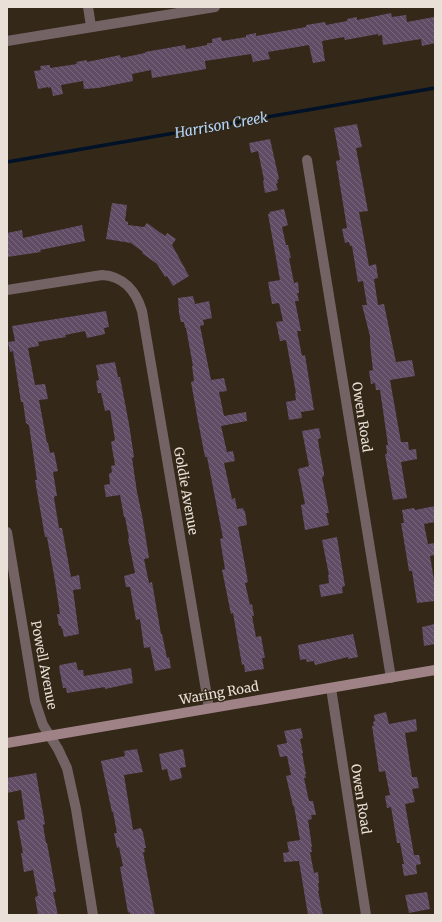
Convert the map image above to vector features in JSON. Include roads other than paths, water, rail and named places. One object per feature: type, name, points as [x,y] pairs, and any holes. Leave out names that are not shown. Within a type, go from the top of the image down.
[{"type":"street","points":[[88,7],[92,26]]},
{"type":"street","points":[[7,41],[215,7]]},
{"type":"street","name":"Owen Road","points":[[307,160],[391,678]]},
{"type":"street","name":"Goldie Avenue","points":[[7,290],[102,275],[114,277],[125,283],[137,297],[142,311],[209,708]]},
{"type":"street","name":"Powell Avenue","points":[[7,532],[35,701],[43,725],[63,758],[71,785],[93,915]]},
{"type":"street","name":"Waring Road","points":[[7,743],[435,670]]},
{"type":"street","name":"Owen Road","points":[[331,688],[366,915]]},
{"type":"waterway","name":"Harrison Creek","points":[[7,162],[435,88]]}]
